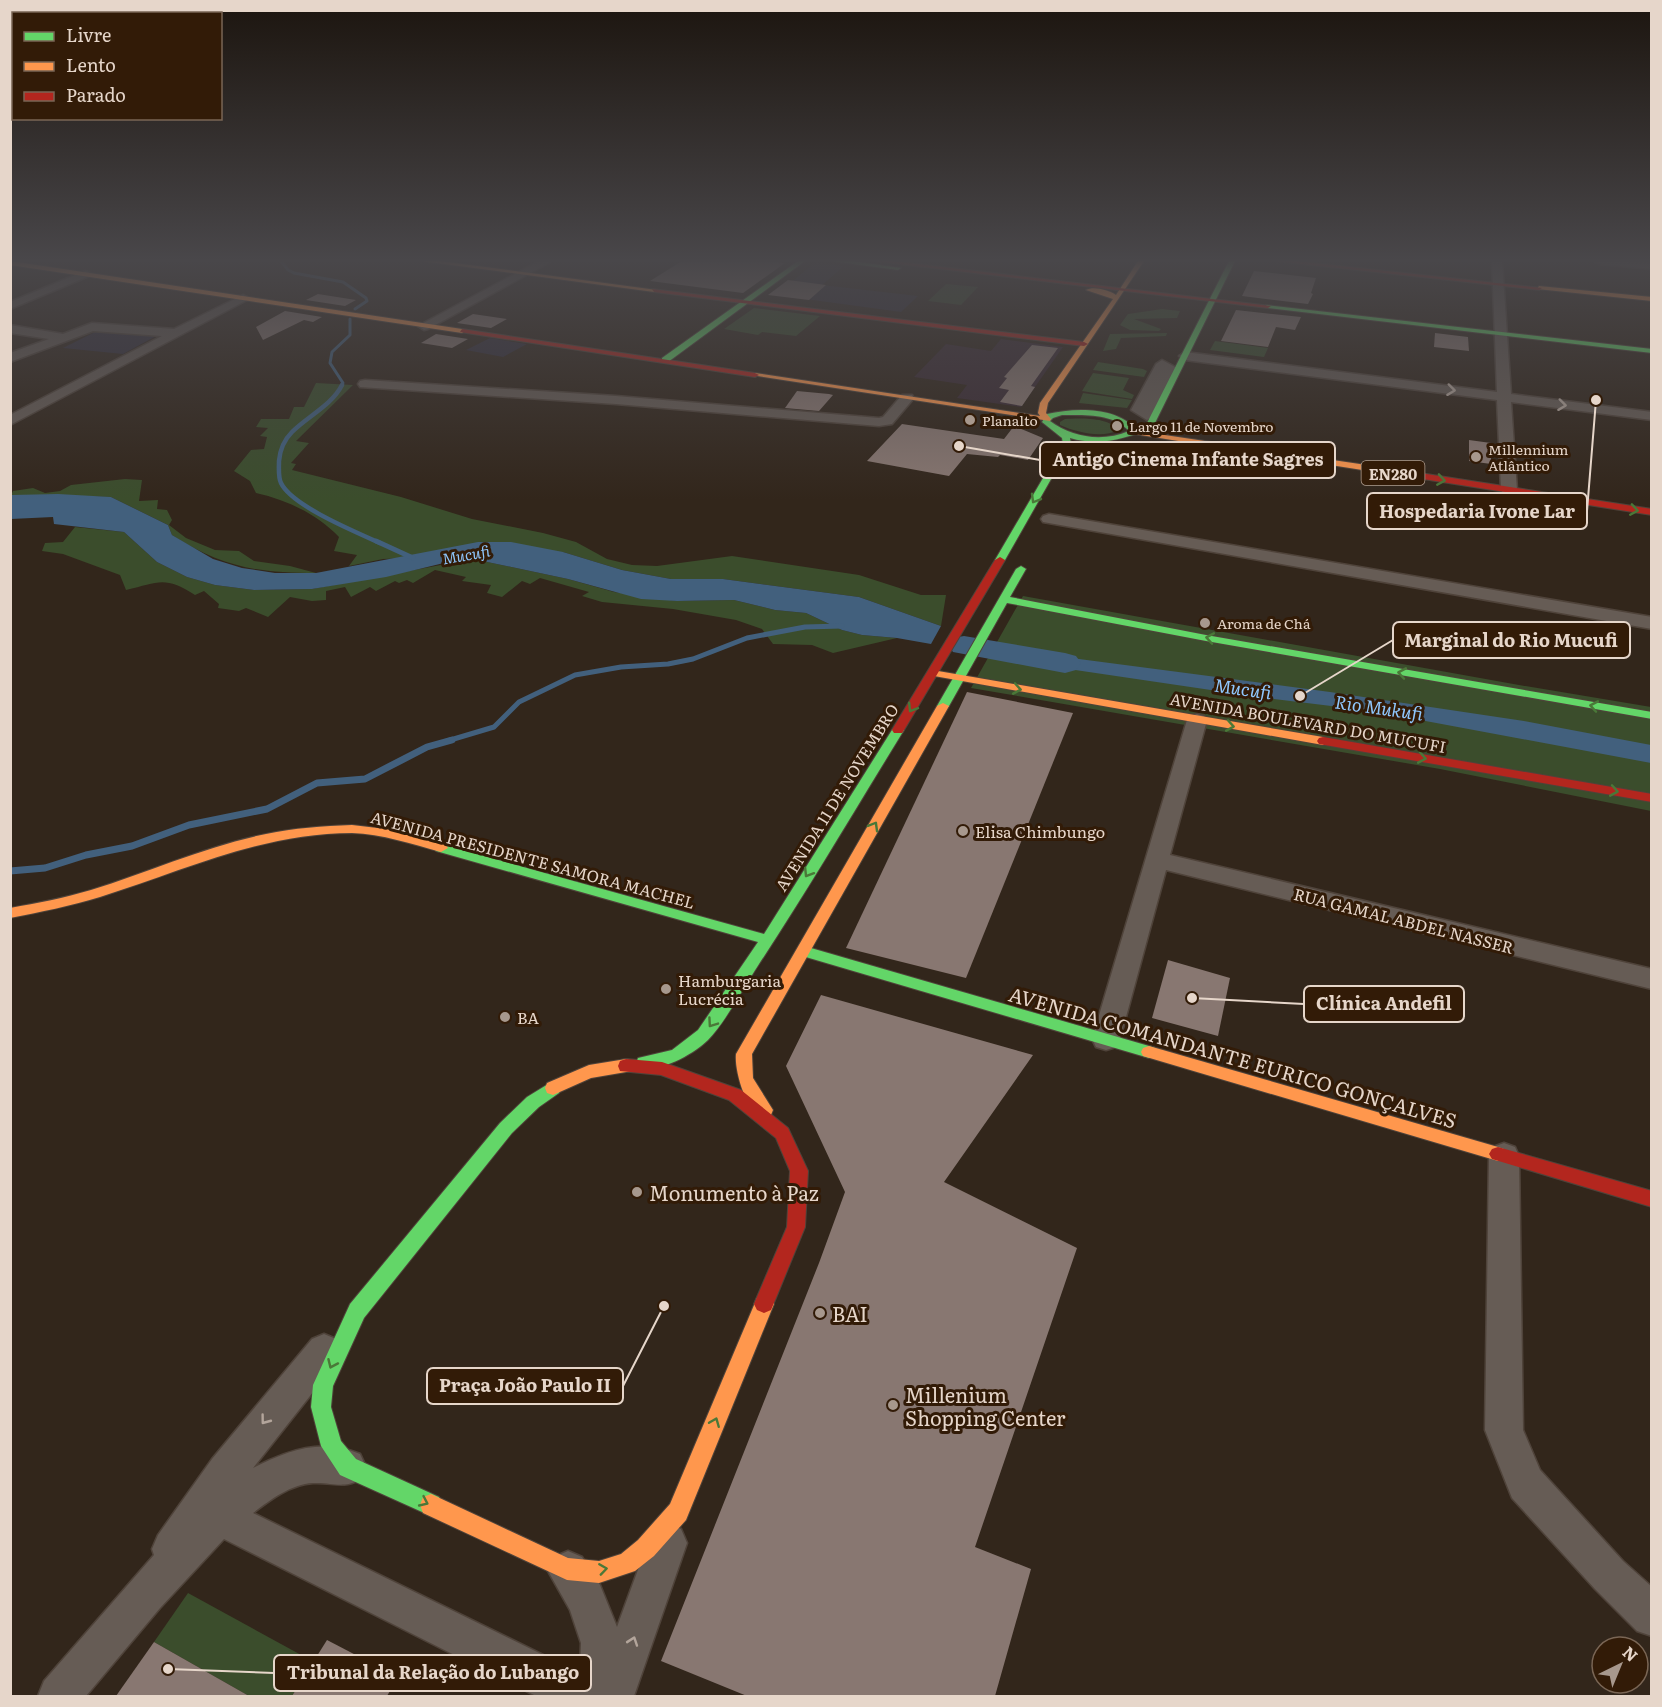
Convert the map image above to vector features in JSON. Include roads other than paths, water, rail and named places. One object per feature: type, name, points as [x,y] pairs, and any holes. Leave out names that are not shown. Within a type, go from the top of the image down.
[{"type":"street","points":[[10,358],[56,341]]},
{"type":"street","points":[[10,422],[161,341]]},
{"type":"street","points":[[528,341],[1047,419]]},
{"type":"street","points":[[665,360],[692,341]]},
{"type":"street","points":[[1059,432],[1048,426],[1047,419],[1042,413],[1044,404],[1085,342],[1074,341]]},
{"type":"street","points":[[1134,432],[1149,427],[1192,341]]},
{"type":"street","points":[[1501,341],[1509,490]]},
{"type":"street","points":[[1560,341],[1652,351]]},
{"type":"street","points":[[1186,352],[1652,416]]},
{"type":"street","points":[[365,384],[594,399],[879,422],[887,421],[907,398]]},
{"type":"street","name":"EN280","points":[[1047,419],[1062,413],[1097,415],[1125,422],[1134,428],[1134,432]]},
{"type":"street","name":"EN280","points":[[1059,432],[1082,438],[1110,440],[1126,438],[1134,432],[1652,513]]},
{"type":"street","name":"AVENIDA 11 DE NOVEMBRO","points":[[599,1069],[669,1059],[687,1052],[699,1041],[768,940],[962,626],[1067,444],[1066,437],[1059,432]]},
{"type":"street","points":[[1084,452],[1091,443],[1110,440]]},
{"type":"street","points":[[1049,519],[1652,623]]},
{"type":"street","points":[[613,1696],[678,1512],[795,1227],[799,1171],[782,1133],[745,1084],[741,1067],[748,1046],[1027,559]]},
{"type":"street","points":[[1004,599],[1241,644],[1652,716]]},
{"type":"street","points":[[934,673],[959,679]]},
{"type":"street","name":"AVENIDA BOULEVARD DO MUCUFI","points":[[959,679],[1652,798]]},
{"type":"street","points":[[1106,1039],[1197,720]]},
{"type":"street","name":"AVENIDA PRESIDENTE SAMORA MACHEL","points":[[10,913],[63,902],[269,836],[347,828],[388,833],[768,940]]},
{"type":"street","name":"RUA GAMAL ABDEL NASSER","points":[[1157,860],[1652,979]]},
{"type":"street","points":[[792,930],[806,941],[804,951],[796,956],[779,957],[767,948],[768,940],[779,931],[792,930]]},
{"type":"street","name":"AVENIDA COMANDANTE EURICO GONÇALVES","points":[[804,951],[1652,1199]]},
{"type":"street","points":[[144,1594],[198,1507],[271,1412],[357,1311],[481,1156],[532,1100],[574,1076],[599,1069],[626,1066],[662,1069],[735,1095],[782,1133]]},
{"type":"street","points":[[1504,1156],[1504,1430],[1526,1484],[1610,1575],[1652,1616]]},
{"type":"street","points":[[348,1467],[332,1446],[321,1407],[323,1385],[357,1311]]},
{"type":"street","points":[[60,1696],[144,1594],[218,1516],[241,1496],[266,1480],[304,1465],[348,1467],[567,1569],[603,1572],[627,1563],[648,1547],[678,1512]]},
{"type":"street","points":[[218,1516],[581,1696]]},
{"type":"street","points":[[567,1569],[586,1599],[602,1643],[601,1696]]},
{"type":"street","points":[[1610,1575],[1652,1594]]},
{"type":"water","points":[[58,494],[111,497],[168,525],[172,535],[213,559],[242,568],[275,573],[316,573],[478,542],[511,542],[563,552],[622,570],[671,579],[723,579],[859,597],[941,626],[931,644],[862,635],[842,630],[806,613],[775,610],[734,600],[641,599],[568,579],[473,559],[312,589],[254,590],[215,585],[187,577],[157,562],[124,532],[54,524],[53,517],[11,519],[11,495]]},
{"type":"water","name":"Rio Mukufi","points":[[1011,650],[1330,692],[1524,721],[1651,745],[1651,763],[1372,711],[1265,698],[1008,660]]},
{"type":"waterway","points":[[341,386],[343,383],[330,363],[332,352],[344,341]]},
{"type":"waterway","points":[[342,385],[332,399],[298,426],[287,438],[280,457],[279,478],[287,492],[298,501],[380,543]]},
{"type":"waterway","points":[[376,541],[413,558]]},
{"type":"waterway","points":[[447,741],[494,727],[519,702],[575,675],[621,667],[668,664],[693,659],[747,638],[805,627],[842,626]]},
{"type":"waterway","name":"Mucufi","points":[[964,645],[1065,663]]},
{"type":"waterway","points":[[10,871],[45,868],[86,855],[132,846],[189,825],[267,809],[317,783],[365,779],[427,747],[452,740]]},
{"type":"place","name":"Hospedaria Ivone Lar","points":[[1596,400]]},
{"type":"place","name":"Planalto","points":[[970,420]]},
{"type":"place","name":"Largo 11 de Novembro","points":[[1117,426]]},
{"type":"place","name":"Antigo Cinema Infante Sagres","points":[[959,446]]},
{"type":"place","name":"Millennium Atlântico","points":[[1476,457]]},
{"type":"place","name":"Aroma de Chá","points":[[1205,623]]},
{"type":"place","name":"Marginal do Rio Mucufi","points":[[1300,696]]},
{"type":"place","name":"Elisa Chimbungo","points":[[963,831]]},
{"type":"place","name":"Hamburgaria Lucrécia","points":[[666,989]]},
{"type":"place","name":"Clínica Andefil","points":[[1192,998]]},
{"type":"place","name":"BA","points":[[505,1017]]},
{"type":"place","name":"Monumento à Paz","points":[[637,1192]]},
{"type":"place","name":"Praça João Paulo II","points":[[664,1306]]},
{"type":"place","name":"BAI","points":[[820,1313]]},
{"type":"place","name":"Millenium Shopping Center","points":[[893,1405]]},
{"type":"place","name":"Tribunal da Relação do Lubango","points":[[168,1669]]}]
